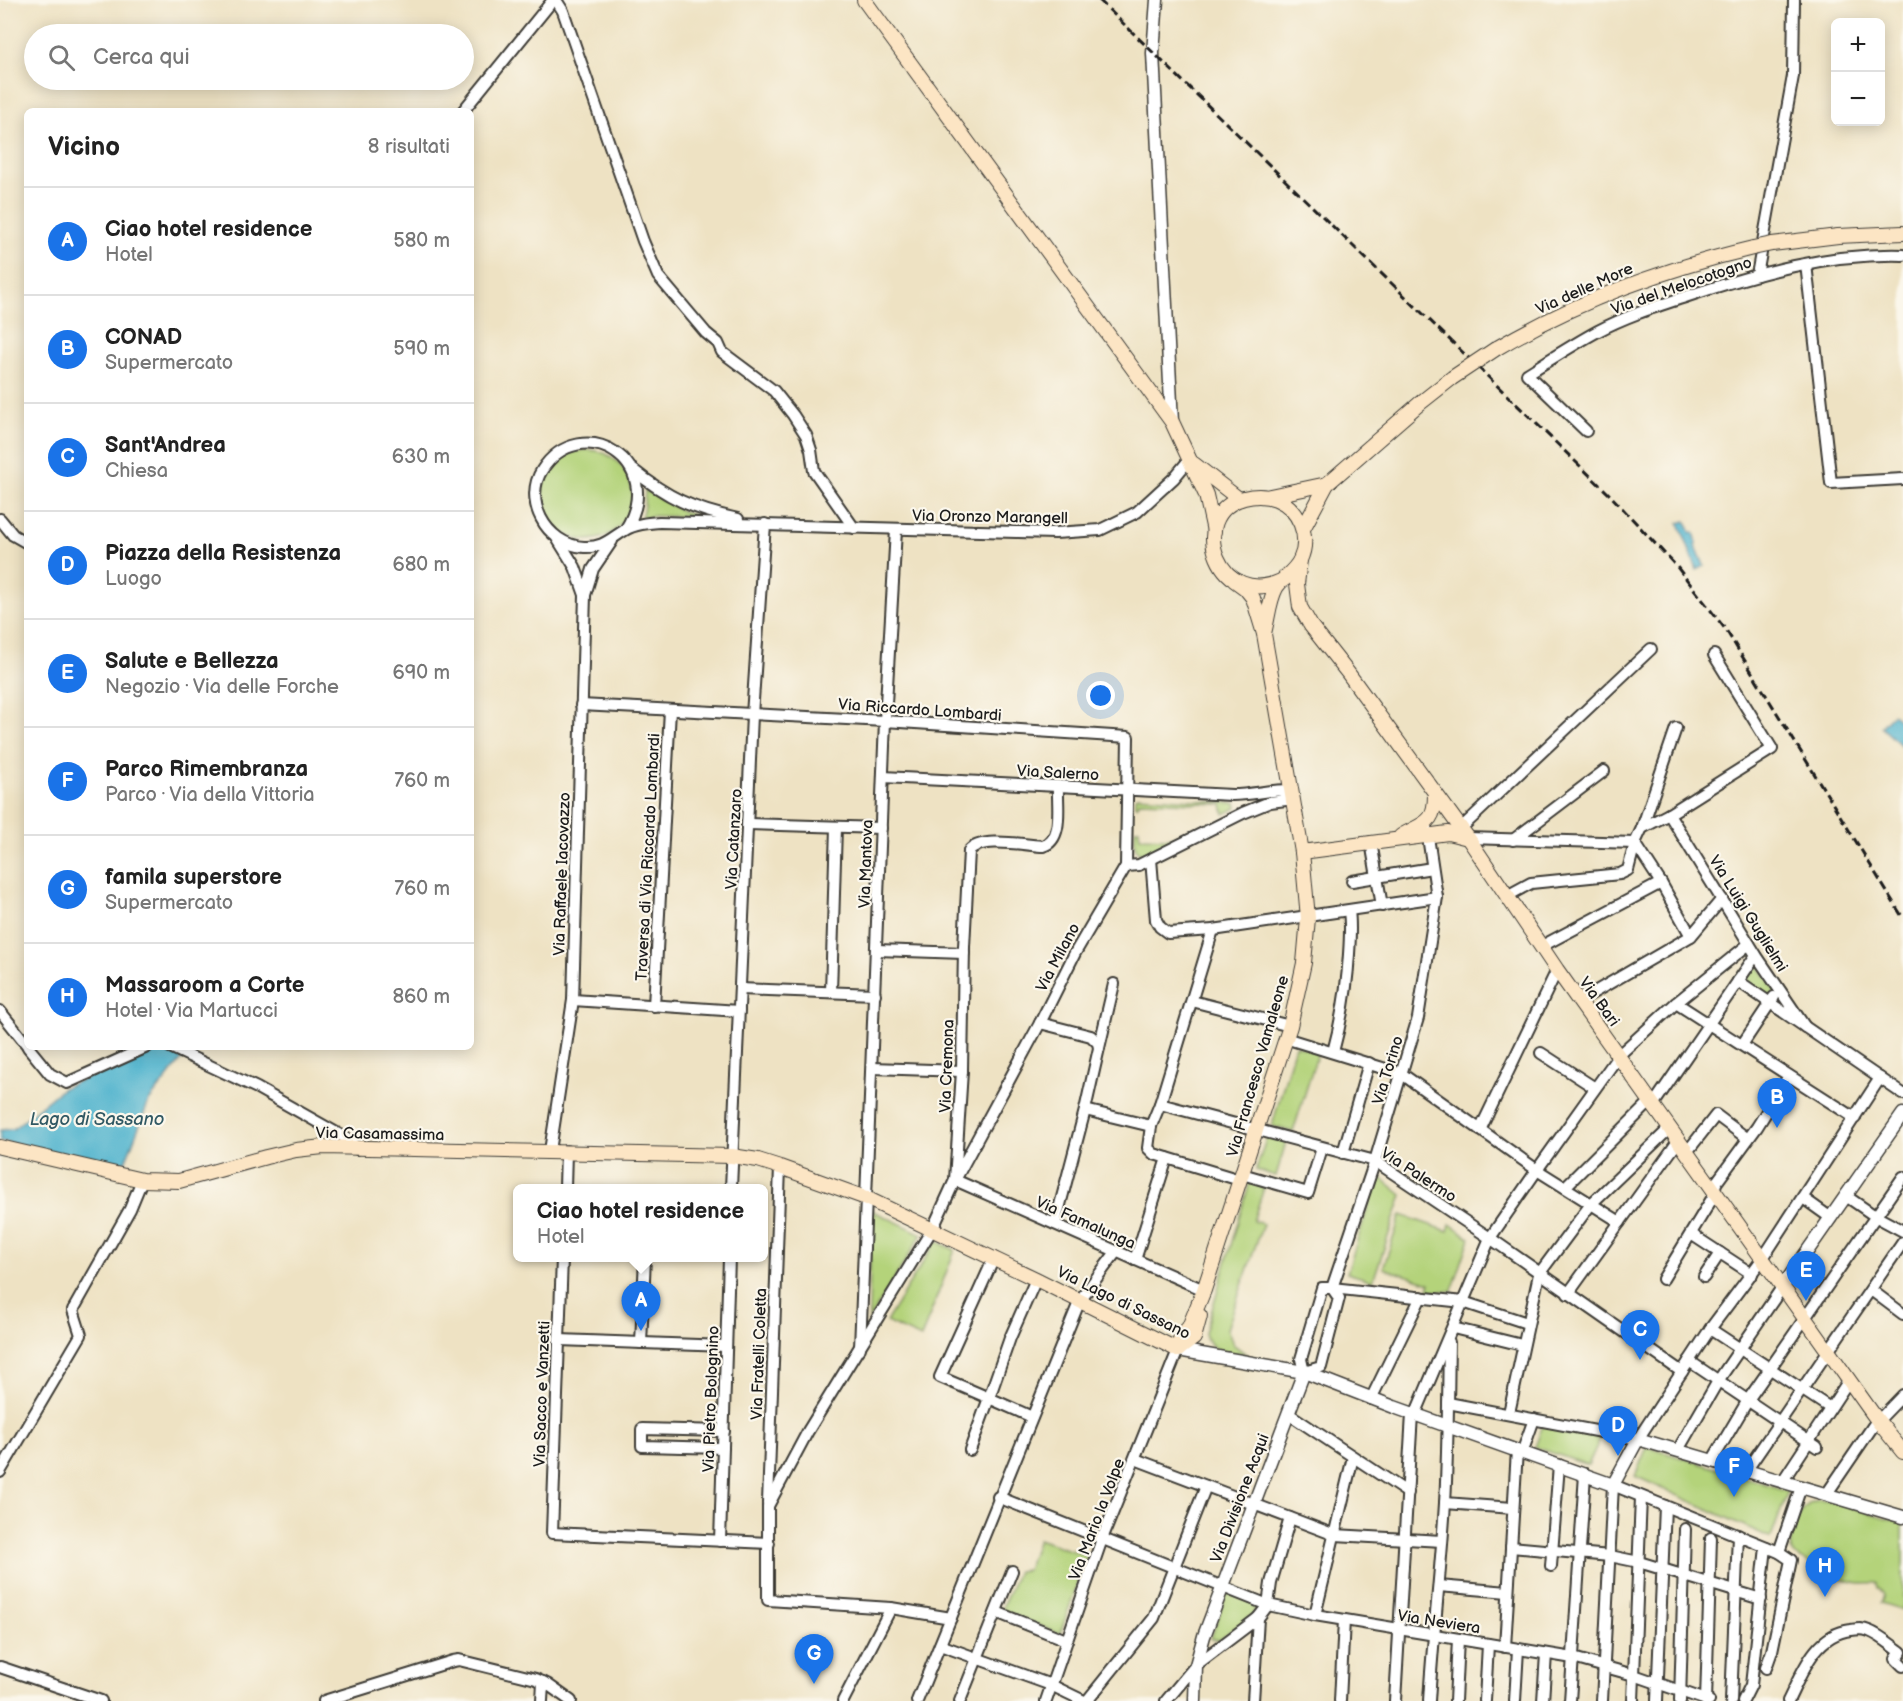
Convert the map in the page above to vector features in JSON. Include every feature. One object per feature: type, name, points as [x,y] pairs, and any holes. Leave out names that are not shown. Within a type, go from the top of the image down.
[{"type":"main road","points":[[864,0],[1172,422],[1206,495],[1214,531],[1213,545],[1216,559],[1224,571],[1234,580],[1248,585],[1262,586],[1285,579]]},
{"type":"main road","name":"Via delle More","points":[[1327,484],[1452,378],[1497,348],[1552,319],[1636,282],[1686,265],[1772,244],[1828,237],[1903,233]]},
{"type":"main road","points":[[1189,460],[1239,499]]},
{"type":"main road","points":[[1214,531],[1227,507],[1239,499],[1254,495],[1270,496],[1327,484]]},
{"type":"main road","points":[[1303,529],[1327,484]]},
{"type":"main road","points":[[1264,634],[1276,588],[1292,573],[1300,560],[1304,544],[1303,529],[1291,508],[1270,496]]},
{"type":"main road","name":"Via Bari","points":[[1300,560],[1298,584],[1300,607],[1311,626],[1436,795],[1448,831],[1507,896],[1557,970],[1878,1421],[1901,1445]]},
{"type":"main road","name":"Via Francesco Vamaleone","points":[[1204,1290],[1287,1032],[1304,963],[1308,918],[1302,852],[1264,634],[1253,598],[1234,580]]},
{"type":"main road","points":[[1302,852],[1448,831],[1435,808],[1436,795]]},
{"type":"main road","name":"Via Casamassima","points":[[0,1147],[142,1180],[179,1181],[296,1150],[323,1147],[732,1156]]},
{"type":"main road","name":"Via Lago di Sassano","points":[[732,1156],[758,1160],[866,1198],[933,1228],[1178,1350]]},
{"type":"main road","points":[[1178,1350],[1194,1338],[1206,1296],[1204,1290]]},
{"type":"main road","points":[[1178,1350],[1181,1336],[1189,1327],[1204,1290]]},
{"type":"street","points":[[465,108],[555,0],[563,11],[643,242],[658,276],[706,333],[718,343],[722,352],[774,391],[793,415],[806,435],[814,471],[854,528]]},
{"type":"street","points":[[1157,0],[1153,53],[1172,422]]},
{"type":"street","points":[[1757,274],[1793,76],[1794,0]]},
{"type":"street","name":"Via del Melocotogno","points":[[1586,431],[1527,374],[1599,330],[1652,307],[1757,274],[1853,256],[1903,255]]},
{"type":"street","points":[[1806,264],[1831,483],[1903,480]]},
{"type":"street","points":[[585,595],[575,567],[557,538],[544,526],[540,518],[534,492],[538,475],[548,460],[562,450],[576,445],[591,444],[605,447],[618,454],[630,468],[656,489],[681,503],[711,513],[765,524]]},
{"type":"street","name":"Via Oronzo Marangell","points":[[765,524],[896,530],[1055,533],[1100,530],[1137,512],[1174,478],[1189,460]]},
{"type":"street","points":[[625,530],[634,516],[638,500],[637,483],[630,468]]},
{"type":"street","points":[[0,519],[13,535],[24,541]]},
{"type":"street","points":[[557,538],[584,547],[598,546],[612,540],[625,530],[643,524],[660,522],[765,524]]},
{"type":"street","name":"Via Catanzaro","points":[[732,1156],[749,824],[752,715],[765,524]]},
{"type":"street","name":"Via Mantova","points":[[860,1349],[882,777],[896,530]]},
{"type":"street","points":[[585,595],[593,570],[612,540]]},
{"type":"street","name":"Via Raffaele Iacovazzo","points":[[550,1151],[573,1000],[585,595]]},
{"type":"street","points":[[1448,831],[1651,649]]},
{"type":"street","points":[[1642,828],[1670,814],[1772,748],[1714,655]]},
{"type":"street","name":"Via Riccardo Lombardi","points":[[581,705],[885,721],[1128,738],[1126,866]]},
{"type":"street","name":"Traversa di Via Riccardo Lombardi","points":[[654,1006],[670,711]]},
{"type":"street","points":[[1507,896],[1531,883],[1624,873],[1628,870],[1635,843],[1676,728]]},
{"type":"street","points":[[1514,840],[1604,771]]},
{"type":"street","name":"Via Salerno","points":[[882,777],[1232,795],[1253,795],[1280,789],[1292,790]]},
{"type":"street","name":"Via Cremona","points":[[955,1180],[962,1071],[969,851],[973,846],[986,842],[1043,846],[1049,844],[1056,834],[1058,787]]},
{"type":"street","points":[[1126,866],[1139,865],[1243,813],[1270,802],[1286,800],[1292,790]]},
{"type":"street","points":[[1232,795],[1239,799],[1243,806],[1243,813]]},
{"type":"street","name":"Via Luigi Guglielmi","points":[[1670,814],[1749,944],[1805,1027]]},
{"type":"street","points":[[749,824],[881,828]]},
{"type":"street","points":[[831,992],[836,827]]},
{"type":"street","points":[[1448,831],[1514,840],[1635,843]]},
{"type":"street","name":"Via Torino","points":[[1332,1288],[1375,1161],[1418,1018],[1437,897],[1430,853],[1448,831]]},
{"type":"street","points":[[1371,842],[1382,906]]},
{"type":"street","points":[[1635,843],[1691,936]]},
{"type":"street","points":[[1151,859],[1156,920],[1168,933],[1213,930],[1308,918],[1437,897]]},
{"type":"street","name":"Via Milano","points":[[768,1506],[808,1431],[933,1228],[955,1180],[1075,953],[1126,866]]},
{"type":"street","points":[[1352,881],[1432,868]]},
{"type":"street","points":[[1542,946],[1661,883]]},
{"type":"street","points":[[1579,1001],[1691,936],[1722,899]]},
{"type":"street","points":[[1333,1052],[1343,1014],[1347,985],[1351,923],[1349,911]]},
{"type":"street","points":[[1213,930],[1160,1104],[1151,1126],[1148,1148],[1154,1154],[1167,1158],[1308,1193],[1322,1148]]},
{"type":"street","points":[[1395,1701],[1414,1414],[1451,1333],[1490,1238],[1619,1055],[1676,1003],[1749,944]]},
{"type":"street","points":[[877,950],[964,953]]},
{"type":"street","points":[[1565,1187],[1652,1103],[1756,955]]},
{"type":"street","points":[[1480,1130],[1557,970]]},
{"type":"street","points":[[1738,981],[1903,1094]]},
{"type":"street","points":[[1055,1224],[1085,1110],[1114,984]]},
{"type":"street","points":[[740,988],[875,994]]},
{"type":"street","points":[[1742,1046],[1779,989]]},
{"type":"street","points":[[573,1000],[739,1011]]},
{"type":"street","points":[[1192,1000],[1287,1032],[1333,1052],[1402,1074],[1537,1170],[1620,1222]]},
{"type":"street","points":[[1676,1003],[1855,1118]]},
{"type":"street","points":[[0,1011],[24,1041]]},
{"type":"street","points":[[1040,1023],[1091,1036],[1098,1043],[1099,1048]]},
{"type":"street","points":[[31,1050],[50,1074],[67,1083],[140,1050]]},
{"type":"street","points":[[176,1050],[257,1088],[351,1141],[357,1149]]},
{"type":"street","points":[[1541,1053],[1595,1088]]},
{"type":"street","points":[[1343,1153],[1369,1064]]},
{"type":"street","points":[[872,1068],[962,1071]]},
{"type":"street","points":[[1664,1279],[1716,1192],[1716,1183],[1790,1076]]},
{"type":"street","points":[[1602,1701],[1615,1481],[1636,1441],[1710,1329],[1763,1258],[1880,1078]]},
{"type":"street","name":"Via Palermo","points":[[1160,1104],[1375,1161],[1682,1372]]},
{"type":"street","points":[[1085,1110],[1151,1126]]},
{"type":"street","points":[[1678,1450],[1718,1381],[1903,1114]]},
{"type":"street","points":[[1568,1294],[1620,1222],[1683,1146],[1716,1115],[1748,1139]]},
{"type":"street","points":[[1509,1413],[1539,1274],[1591,1204],[1670,1128]]},
{"type":"street","points":[[565,1184],[566,1151]]},
{"type":"street","points":[[731,1184],[732,1156]]},
{"type":"street","points":[[1136,1260],[1167,1158]]},
{"type":"street","name":"Via Fratelli Coletta","points":[[780,1167],[768,1506],[768,1600],[891,1608]]},
{"type":"street","points":[[1712,1461],[1748,1400],[1903,1177]]},
{"type":"street","points":[[0,1472],[81,1335],[73,1310],[130,1209],[142,1180]]},
{"type":"street","name":"Via Famalunga","points":[[955,1180],[1204,1290]]},
{"type":"street","points":[[1846,1196],[1875,1216],[1903,1231]]},
{"type":"street","points":[[1803,1198],[1831,1218]]},
{"type":"street","points":[[1690,1234],[1752,1274]]},
{"type":"street","points":[[1746,1471],[1903,1242]]},
{"type":"street","points":[[917,1701],[1080,1300],[1116,1252]]},
{"type":"street","points":[[1704,1277],[1720,1253]]},
{"type":"street","points":[[994,1258],[940,1377],[1032,1416]]},
{"type":"street","name":"Via Sacco e Vanzetti","points":[[562,1262],[552,1533],[720,1541]]},
{"type":"street","points":[[641,1343],[645,1262]]},
{"type":"street","name":"Via Pietro Bolognino","points":[[720,1541],[729,1262]]},
{"type":"street","points":[[970,1450],[1010,1338],[1036,1279]]},
{"type":"street","points":[[1332,1288],[1339,1298],[1321,1367],[1304,1372],[1301,1359],[1322,1288],[1332,1288],[1462,1302],[1527,1323]]},
{"type":"street","points":[[1871,1290],[1903,1314]]},
{"type":"street","points":[[1371,1399],[1421,1297]]},
{"type":"street","points":[[1710,1329],[1830,1408]]},
{"type":"street","points":[[1451,1333],[1522,1345]]},
{"type":"street","points":[[1429,1701],[1445,1503],[1451,1333]]},
{"type":"street","points":[[1194,1338],[1210,1356]]},
{"type":"street","points":[[559,1340],[726,1346]]},
{"type":"street","name":"Via Lago di Sassano","points":[[1178,1350],[1304,1372],[1449,1427],[1585,1474],[1615,1481]]},
{"type":"street","name":"Via Mario la Volpe","points":[[1046,1701],[1102,1539],[1178,1350]]},
{"type":"street","points":[[1689,1361],[1813,1444]]},
{"type":"street","name":"Via Divisione Acqui","points":[[1195,1701],[1196,1665],[1204,1636],[1304,1372]]},
{"type":"street","points":[[1782,1482],[1813,1444],[1830,1408],[1849,1380]]},
{"type":"street","points":[[1826,1495],[1878,1421],[1903,1395]]},
{"type":"street","points":[[1448,1403],[1509,1413],[1678,1450],[1903,1517]]},
{"type":"street","points":[[1289,1414],[1408,1493]]},
{"type":"street","points":[[1505,1647],[1513,1508],[1520,1451],[1534,1419]]},
{"type":"street","points":[[723,1448],[642,1446],[642,1429],[724,1431]]},
{"type":"street","points":[[1315,1615],[1353,1457]]},
{"type":"street","points":[[1135,1459],[1335,1535],[1442,1541]]},
{"type":"street","points":[[1551,1566],[1559,1465]]},
{"type":"street","points":[[1570,1701],[1585,1474]]},
{"type":"street","points":[[1615,1481],[1641,1497],[1665,1506],[1686,1522],[1711,1532],[1738,1535],[1779,1552],[1791,1560],[1772,1651],[1766,1668]]},
{"type":"street","points":[[939,1645],[1051,1685],[1086,1701],[1154,1618],[1206,1486]]},
{"type":"street","points":[[1779,1552],[1801,1487]]},
{"type":"street","name":"Via Neviera","points":[[998,1497],[1268,1605],[1399,1630],[1573,1658],[1635,1675],[1657,1683],[1680,1696],[1707,1701]]},
{"type":"street","points":[[1634,1701],[1641,1497]]},
{"type":"street","points":[[1445,1503],[1513,1508]]},
{"type":"street","points":[[1656,1701],[1665,1506]]},
{"type":"street","points":[[1166,1701],[1196,1665],[1257,1618],[1268,1605],[1271,1582],[1290,1518]]},
{"type":"street","points":[[1680,1696],[1686,1522]]},
{"type":"street","points":[[1707,1701],[1711,1532]]},
{"type":"street","points":[[1731,1701],[1738,1535]]},
{"type":"street","points":[[720,1541],[769,1543]]},
{"type":"street","points":[[1511,1547],[1610,1556],[1639,1562],[1761,1599]]},
{"type":"street","points":[[1743,1701],[1750,1685],[1766,1547]]},
{"type":"street","points":[[960,1701],[1012,1571]]},
{"type":"street","points":[[1439,1586],[1508,1592]]},
{"type":"street","points":[[843,1701],[891,1608],[951,1618]]},
{"type":"street","points":[[996,1612],[1066,1640]]},
{"type":"street","points":[[1253,1701],[1257,1618]]},
{"type":"street","points":[[1340,1701],[1344,1620]]},
{"type":"street","points":[[1788,1701],[1810,1658],[1824,1641],[1836,1633],[1861,1629],[1871,1631],[1901,1652],[1896,1659],[1903,1666]]},
{"type":"street","points":[[1455,1701],[1458,1639]]},
{"type":"street","points":[[1485,1701],[1488,1644]]},
{"type":"street","points":[[1515,1701],[1518,1649]]},
{"type":"street","points":[[1543,1701],[1546,1654]]},
{"type":"street","points":[[324,1701],[459,1660],[543,1682],[571,1701]]},
{"type":"street","points":[[0,1666],[101,1701]]},
{"type":"street","points":[[542,1701],[543,1682]]},
{"type":"green space","points":[[587,450],[604,454],[619,463],[628,478],[632,495],[628,512],[619,527],[604,536],[587,540],[570,536],[555,527],[546,512],[542,495],[546,478],[555,463],[570,454]]},
{"type":"green space","points":[[645,490],[682,511],[701,517],[641,518]]},
{"type":"green space","points":[[1138,796],[1236,803],[1237,808],[1224,814],[1222,804],[1140,801],[1138,805],[1135,805]]},
{"type":"green space","points":[[1135,829],[1139,829],[1140,837],[1170,838],[1186,832],[1187,834],[1143,854],[1139,853],[1136,848]]},
{"type":"green space","points":[[1756,962],[1775,990],[1773,996],[1768,997],[1745,979]]},
{"type":"green space","points":[[1295,1045],[1318,1052],[1293,1132],[1272,1126]]},
{"type":"green space","points":[[1267,1136],[1286,1142],[1276,1176],[1256,1170]]},
{"type":"green space","points":[[1378,1175],[1402,1195],[1373,1281],[1347,1273]]},
{"type":"green space","points":[[1250,1181],[1265,1185],[1253,1221],[1263,1224],[1227,1329],[1233,1344],[1246,1354],[1220,1351],[1211,1345],[1205,1333]]},
{"type":"green space","points":[[871,1210],[922,1234],[869,1320]]},
{"type":"green space","points":[[1401,1215],[1448,1231],[1450,1224],[1470,1238],[1452,1291],[1428,1291],[1430,1283],[1383,1268]]},
{"type":"green space","points":[[936,1241],[955,1250],[921,1338],[886,1322]]},
{"type":"green space","points":[[1543,1425],[1601,1437],[1588,1465],[1535,1447]]},
{"type":"green space","points":[[1647,1447],[1788,1491],[1771,1538],[1635,1476]]},
{"type":"green space","points":[[1819,1500],[1903,1523],[1903,1610],[1881,1603],[1884,1595],[1878,1589],[1877,1583],[1857,1583],[1840,1577],[1811,1565],[1792,1552],[1791,1536],[1798,1517],[1808,1505]]},
{"type":"green space","points":[[1038,1539],[1087,1556],[1060,1634],[1001,1610],[1018,1571],[1027,1570]]},
{"type":"green space","points":[[1227,1592],[1257,1603],[1253,1615],[1218,1640],[1211,1638]]},
{"type":"water","points":[[1686,521],[1691,533],[1694,532],[1697,543],[1695,544],[1704,565],[1697,570],[1679,523]]},
{"type":"water","points":[[1893,714],[1903,723],[1903,747],[1881,727]]},
{"type":"water","name":"Lago di Sassano","points":[[149,1050],[165,1050],[183,1058],[149,1101],[123,1168],[0,1141],[0,1130],[13,1129],[63,1088]]},
{"type":"railway","points":[[1099,0],[1609,494],[1677,567],[1726,630],[1903,918]]},
{"type":"place","name":"CONAD","points":[[1777,1128]]},
{"type":"place","name":"Salute e Bellezza","points":[[1806,1301]]},
{"type":"place","name":"Ciao hotel residence","points":[[641,1331]]},
{"type":"place","name":"Sant'Andrea","points":[[1640,1360]]},
{"type":"place","name":"Piazza della Resistenza","points":[[1618,1456]]},
{"type":"place","name":"Parco Rimembranza","points":[[1734,1497]]},
{"type":"place","name":"Massaroom a Corte","points":[[1825,1597]]},
{"type":"place","name":"famila superstore","points":[[814,1684]]}]
